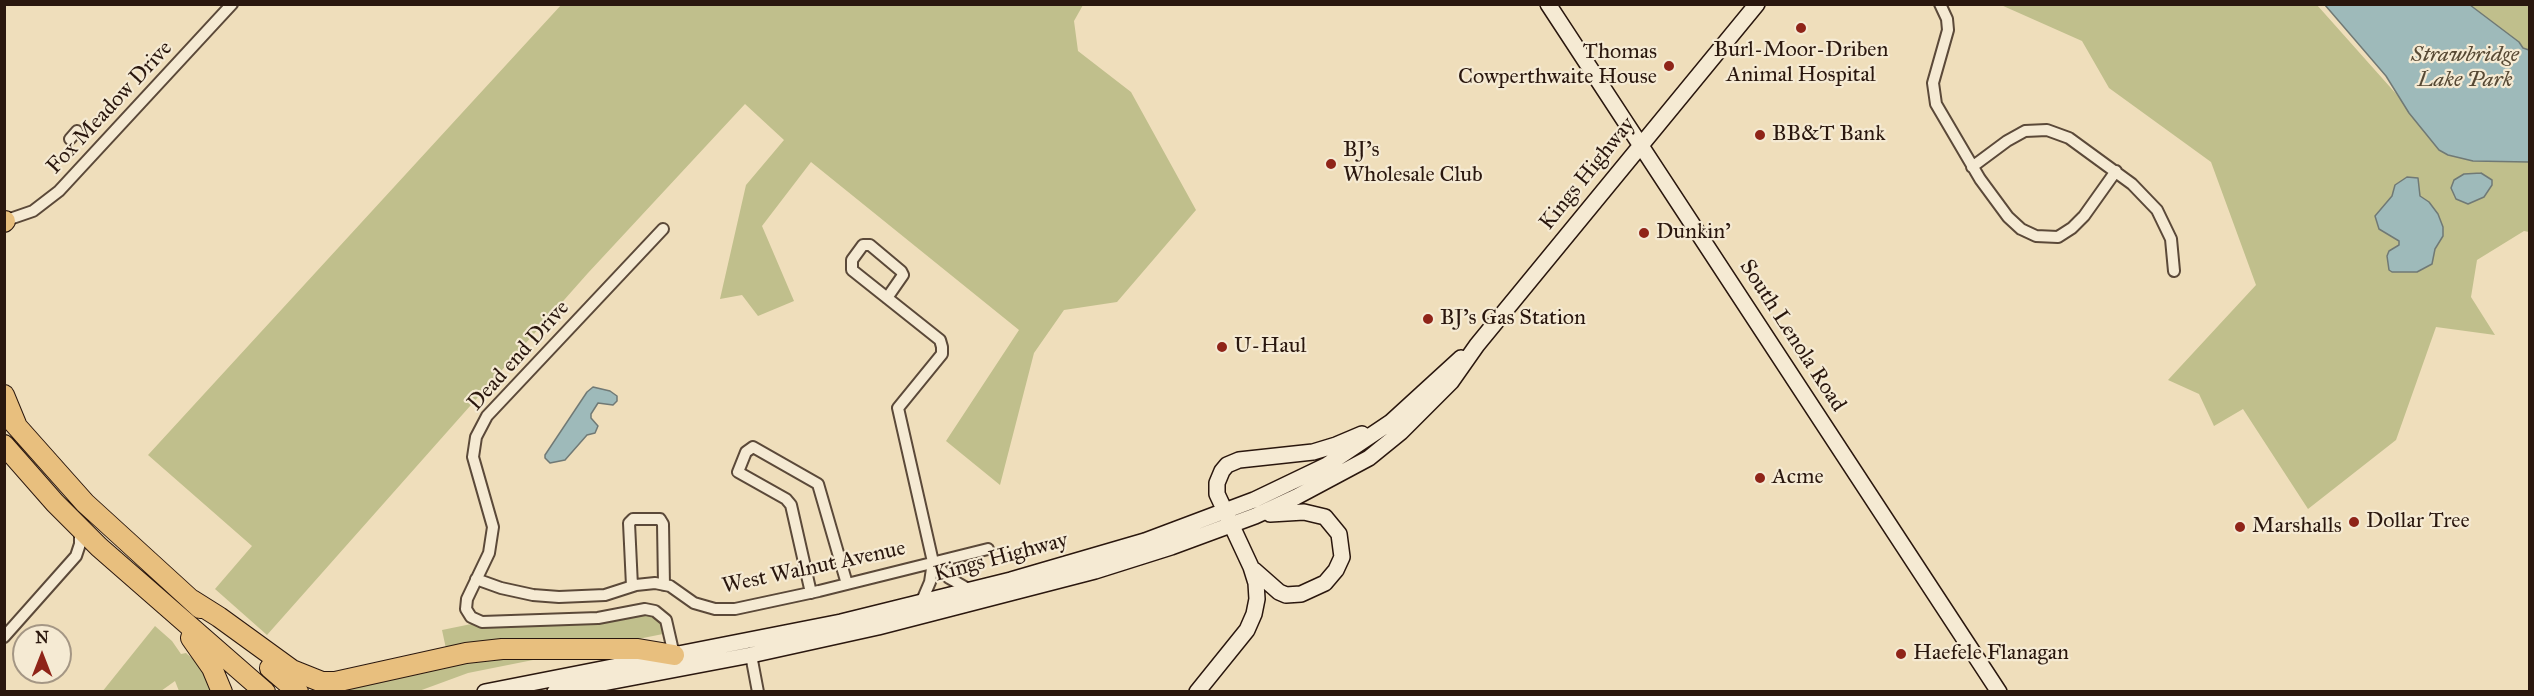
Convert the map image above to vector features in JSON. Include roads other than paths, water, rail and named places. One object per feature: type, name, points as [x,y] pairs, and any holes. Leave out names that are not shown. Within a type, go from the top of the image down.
[{"type":"highway","points":[[4,395],[18,429]]},
{"type":"highway","points":[[4,412],[85,503],[215,623],[298,692]]},
{"type":"highway","points":[[4,446],[80,528],[124,570],[265,692]]},
{"type":"highway","points":[[124,570],[142,593],[195,643],[212,668],[222,692]]},
{"type":"highway","points":[[192,600],[219,616],[292,670],[322,682],[335,682],[466,653],[502,649],[638,650],[674,655]]},
{"type":"main road","name":"South Lenola Road","points":[[1548,4],[1999,692]]},
{"type":"main road","name":"Kings Highway","points":[[1255,516],[1369,458],[1401,432],[1438,396],[1477,345],[1757,4]]},
{"type":"main road","name":"Kings Highway","points":[[555,692],[751,655],[1009,595],[1134,559],[1228,518],[1348,453],[1388,425],[1477,345]]},
{"type":"main road","points":[[1197,692],[1251,623],[1257,598],[1251,567],[1217,494],[1217,483],[1222,471],[1232,462],[1313,452],[1388,425]]},
{"type":"main road","points":[[1228,518],[1304,512],[1319,515],[1336,528],[1342,550],[1339,564],[1331,577],[1318,587],[1301,594],[1286,595],[1279,592],[1251,567]]},
{"type":"main road","name":"Kings Highway","points":[[485,692],[841,622],[970,590],[1228,518]]},
{"type":"street","name":"Fox Meadow Drive","points":[[5,221],[33,211],[59,191],[232,4]]},
{"type":"street","points":[[1940,4],[1947,19],[1948,30],[1935,72],[1933,94],[1940,114],[1972,167],[2008,217],[2021,229],[2043,238],[2058,237],[2078,222],[2116,171]]},
{"type":"street","points":[[1972,167],[2017,135],[2036,130],[2047,130],[2069,138],[2116,171],[2150,201],[2164,219],[2171,239],[2174,271]]},
{"type":"street","name":"Dead end Drive","points":[[663,229],[487,416],[476,437],[473,457],[493,527],[489,553],[467,599],[466,609],[471,617],[482,622],[613,617],[645,609],[655,611],[666,620],[674,655]]},
{"type":"street","points":[[887,298],[903,275],[902,271],[870,245],[863,245],[852,260],[852,270],[887,298],[940,340],[942,347],[942,354],[898,408],[933,562],[930,582],[921,603]]},
{"type":"street","points":[[811,593],[791,506],[786,499],[738,472],[746,452],[753,447],[818,484],[847,584]]},
{"type":"street","points":[[476,579],[533,595],[559,597],[605,595],[632,586],[664,585],[663,524],[660,519],[633,519],[629,523],[632,586]]},
{"type":"street","points":[[4,638],[76,556],[80,549],[80,528]]},
{"type":"street","name":"West Walnut Avenue","points":[[664,585],[694,603],[715,609],[735,609],[811,593],[988,549]]},
{"type":"street","points":[[933,562],[942,573],[970,590]]},
{"type":"street","points":[[751,655],[758,692]]},
{"type":"water","name":"Strawbridge Lake Park","points":[[2325,5],[2470,5],[2519,42],[2523,48],[2529,50],[2529,162],[2473,161],[2448,155],[2439,150],[2409,113],[2386,76]]},
{"type":"water","points":[[2481,173],[2492,180],[2492,185],[2484,197],[2468,204],[2456,199],[2451,188],[2454,180],[2464,174]]},
{"type":"water","points":[[2407,177],[2418,178],[2420,196],[2429,202],[2438,214],[2443,227],[2443,236],[2435,249],[2432,264],[2417,272],[2392,272],[2389,270],[2387,256],[2389,251],[2399,245],[2399,241],[2379,229],[2375,216],[2392,196],[2395,185]]},
{"type":"water","points":[[593,387],[610,391],[617,396],[617,401],[613,405],[598,403],[591,414],[591,418],[598,426],[595,433],[587,435],[565,460],[550,463],[545,455],[587,392]]},
{"type":"place","name":"Burl-Moor-Driben Animal Hospital","points":[[1801,28]]},
{"type":"place","name":"Thomas Cowperthwaite House","points":[[1669,66]]},
{"type":"place","name":"BB&T Bank","points":[[1760,135]]},
{"type":"place","name":"BJ's Wholesale Club","points":[[1331,164]]},
{"type":"place","name":"Dunkin'","points":[[1644,233]]},
{"type":"place","name":"BJ's Gas Station","points":[[1428,319]]},
{"type":"place","name":"U-Haul","points":[[1222,347]]},
{"type":"place","name":"Acme","points":[[1760,478]]},
{"type":"place","name":"Dollar Tree","points":[[2354,522]]},
{"type":"place","name":"Marshalls","points":[[2240,527]]},
{"type":"place","name":"Haefele Flanagan","points":[[1901,654]]}]
